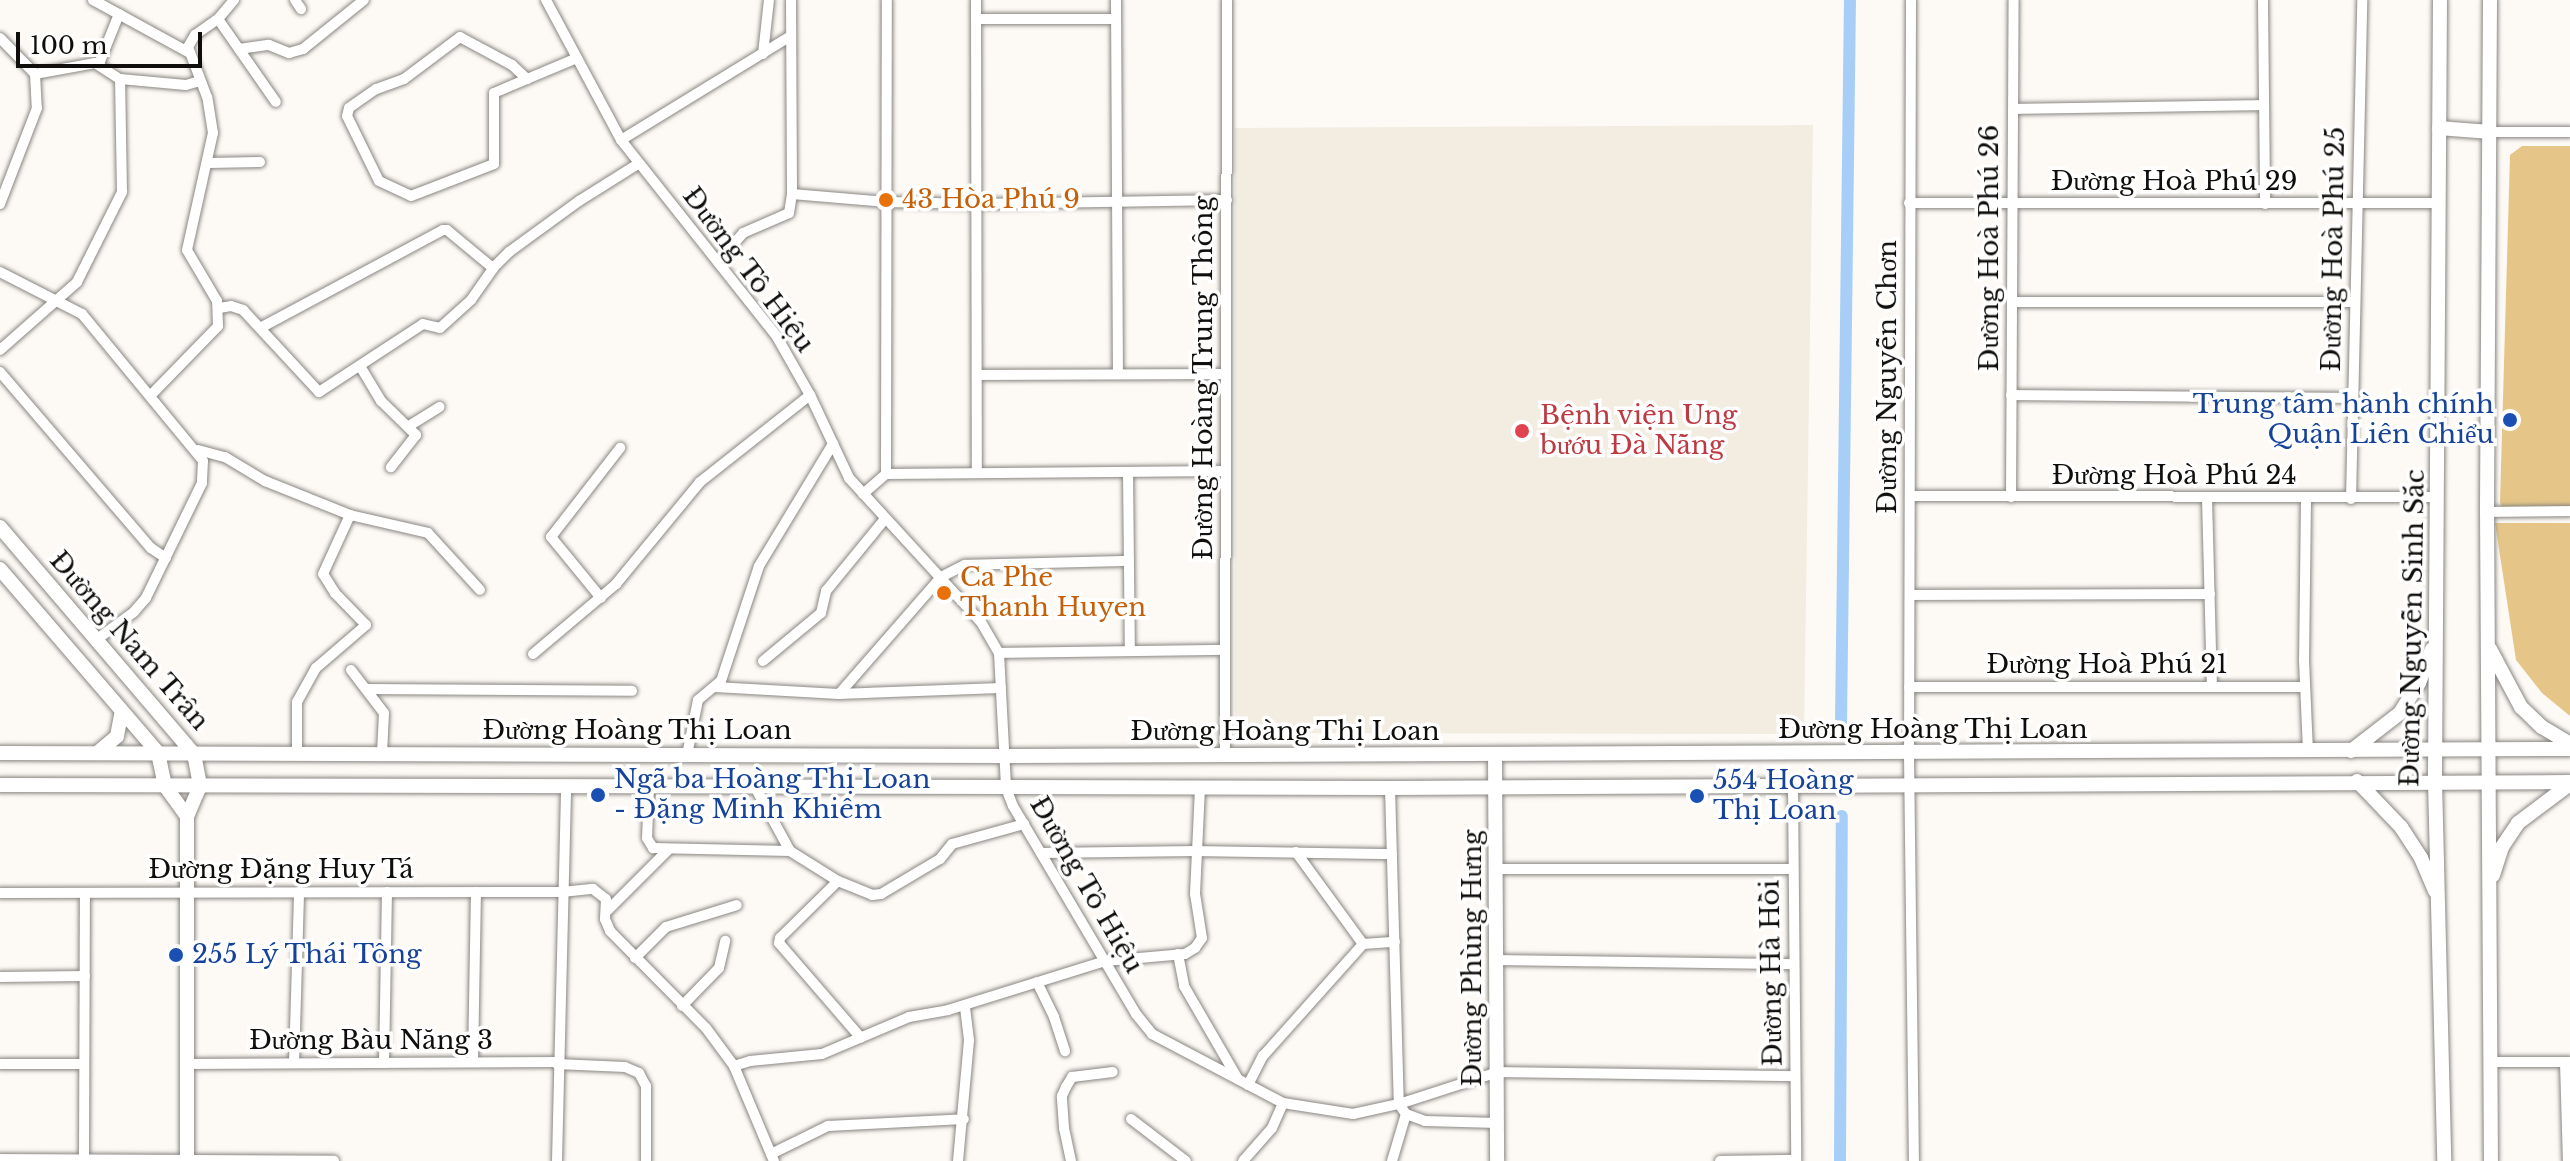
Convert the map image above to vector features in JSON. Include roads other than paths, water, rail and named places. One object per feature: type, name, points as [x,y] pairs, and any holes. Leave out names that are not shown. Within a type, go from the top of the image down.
[{"type":"main road","name":"Đường Nguyễn Sinh Sắc","points":[[2440,0],[2435,781],[2444,1161]]},
{"type":"main road","points":[[2490,0],[2487,512],[2491,1161]]},
{"type":"main road","points":[[2439,128],[2490,132]]},
{"type":"main road","name":"Đường Nam Trân","points":[[0,527],[194,754],[200,786]]},
{"type":"main road","name":"Đường Nam Trân","points":[[0,569],[158,753],[165,786],[187,816]]},
{"type":"main road","points":[[2351,751],[2400,713],[2419,683],[2437,637]]},
{"type":"main road","points":[[2488,645],[2521,707],[2570,747]]},
{"type":"main road","points":[[96,753],[117,736],[122,711]]},
{"type":"main road","name":"Đường Hoàng Thị Loan","points":[[0,753],[1909,755],[2570,747]]},
{"type":"main road","name":"Đường Phùng Hưng","points":[[1495,755],[1497,1161]]},
{"type":"main road","points":[[2357,781],[2401,827],[2421,858],[2440,902]]},
{"type":"main road","name":"Đường Hoàng Thị Loan","points":[[0,785],[1390,788],[2357,781],[2570,783]]},
{"type":"main road","points":[[2488,891],[2502,847],[2518,823],[2570,783]]},
{"type":"main road","points":[[187,1160],[187,816],[200,786]]},
{"type":"street","points":[[93,0],[188,52]]},
{"type":"street","points":[[151,395],[214,334],[219,308],[186,246],[213,133],[210,109],[188,52],[191,39],[218,19],[234,0]]},
{"type":"street","points":[[239,49],[269,45],[289,53],[303,49],[364,0]]},
{"type":"street","name":"Đường Tô Hiệu","points":[[546,0],[621,140],[777,337],[810,395],[849,478],[981,622],[999,653],[1006,788],[1136,1014],[1152,1034],[1283,1103],[1353,1114],[1402,1109],[1498,1072],[1795,1076]]},
{"type":"street","points":[[763,54],[769,0]]},
{"type":"street","points":[[718,262],[743,233],[789,213],[792,194],[791,0]]},
{"type":"street","points":[[886,474],[887,0]]},
{"type":"street","points":[[976,0],[977,473]]},
{"type":"street","points":[[1116,0],[1118,374]]},
{"type":"street","name":"Đường Hoàng Trung Thông","points":[[1225,756],[1227,0]]},
{"type":"street","name":"Đường Nguyễn Chơn","points":[[1911,0],[1909,785],[1914,1161]]},
{"type":"street","name":"Đường Hoà Phú 26","points":[[2011,497],[2014,0]]},
{"type":"street","points":[[2263,0],[2265,204]]},
{"type":"street","name":"Đường Hoà Phú 25","points":[[2351,499],[2362,0]]},
{"type":"street","points":[[99,64],[119,14]]},
{"type":"street","points":[[218,19],[276,102]]},
{"type":"street","points":[[976,19],[1116,19]]},
{"type":"street","points":[[621,140],[791,36]]},
{"type":"street","points":[[527,79],[512,65],[460,37],[404,79],[376,89],[358,101],[347,111],[347,116],[379,181],[411,196],[494,164],[494,93],[577,58]]},
{"type":"street","points":[[0,38],[35,74],[35,121],[13,164],[0,204]]},
{"type":"street","points":[[35,74],[77,64],[99,64],[120,79],[186,85],[200,81]]},
{"type":"street","points":[[0,350],[77,282],[122,192],[120,79]]},
{"type":"street","points":[[2013,109],[2264,105]]},
{"type":"street","points":[[2490,132],[2570,132]]},
{"type":"street","points":[[208,163],[260,162]]},
{"type":"street","points":[[219,308],[238,307],[262,327],[319,392],[423,324],[440,328],[471,300],[493,268],[579,201],[638,164]]},
{"type":"street","points":[[792,194],[887,202],[977,204],[1227,200]]},
{"type":"street","name":"Đường Hoà Phú 29","points":[[1909,203],[2439,203]]},
{"type":"street","points":[[262,327],[443,230],[447,230],[493,268]]},
{"type":"street","points":[[0,272],[82,314],[198,450],[203,461],[202,483],[146,598],[134,612],[96,640]]},
{"type":"street","points":[[2012,302],[2355,302]]},
{"type":"street","points":[[360,366],[381,401],[416,435],[391,467]]},
{"type":"street","points":[[0,372],[151,548],[166,558]]},
{"type":"street","points":[[977,375],[1226,374]]},
{"type":"street","points":[[533,654],[601,598],[633,566],[700,482],[810,395]]},
{"type":"street","points":[[2011,395],[2353,398]]},
{"type":"street","points":[[409,426],[439,407]]},
{"type":"street","points":[[687,755],[698,700],[721,681],[759,566],[833,444]]},
{"type":"street","points":[[601,598],[551,537],[620,448]]},
{"type":"street","points":[[198,450],[225,457],[265,481],[350,515],[428,533],[480,590]]},
{"type":"street","points":[[863,494],[886,474],[1226,471]]},
{"type":"street","points":[[1128,472],[1130,651]]},
{"type":"street","name":"Đường Hoà Phú 24","points":[[1910,496],[2438,497]]},
{"type":"street","points":[[2207,498],[2212,687]]},
{"type":"street","points":[[2306,499],[2305,687],[2308,751]]},
{"type":"street","points":[[2487,512],[2570,511]]},
{"type":"street","points":[[297,754],[297,702],[316,668],[366,625],[335,593],[323,574],[350,515]]},
{"type":"street","points":[[763,661],[821,613],[826,591],[885,519]]},
{"type":"street","points":[[839,694],[941,577],[965,565],[1129,561]]},
{"type":"street","points":[[1910,595],[2210,594]]},
{"type":"street","points":[[999,653],[1225,650]]},
{"type":"street","points":[[351,670],[384,713],[382,754]]},
{"type":"street","points":[[715,687],[839,694],[1001,688]]},
{"type":"street","name":"Đường Hoà Phú 21","points":[[1909,687],[2305,687]]},
{"type":"street","points":[[366,689],[632,691]]},
{"type":"street","name":"Đường Hà Hồi","points":[[1793,785],[1796,1160]]},
{"type":"street","points":[[557,1161],[566,787]]},
{"type":"street","points":[[649,787],[647,838],[653,848],[790,851]]},
{"type":"street","points":[[755,787],[790,851],[865,894],[881,894],[940,859],[952,844],[1024,824]]},
{"type":"street","points":[[734,1066],[750,1061],[805,1058],[909,1017],[948,1010],[1105,961],[1178,954],[1195,948],[1202,938],[1195,894],[1200,787]]},
{"type":"street","points":[[1390,788],[1402,1109],[1392,1161]]},
{"type":"street","points":[[668,850],[608,910],[606,924],[635,958],[706,1028],[734,1066],[772,1157],[828,1126],[964,1119]]},
{"type":"street","points":[[1041,853],[1197,851],[1392,854]]},
{"type":"street","points":[[1296,852],[1363,944]]},
{"type":"street","points":[[1497,869],[1793,869]]},
{"type":"street","points":[[838,881],[785,932],[779,943],[861,1038]]},
{"type":"street","name":"Đường Đặng Huy Tá","points":[[0,893],[562,892],[593,889],[606,899],[608,910]]},
{"type":"street","points":[[294,1063],[299,892]]},
{"type":"street","points":[[384,1063],[387,892]]},
{"type":"street","points":[[473,1062],[476,892]]},
{"type":"street","points":[[84,1159],[85,893]]},
{"type":"street","points":[[635,958],[666,927],[737,905]]},
{"type":"street","points":[[682,1006],[719,968],[725,941]]},
{"type":"street","points":[[1178,954],[1184,986],[1243,1083],[1263,1056],[1363,944],[1395,942]]},
{"type":"street","points":[[1498,960],[1794,964]]},
{"type":"street","points":[[0,977],[85,976]]},
{"type":"street","points":[[1037,982],[1054,1017],[1065,1051]]},
{"type":"street","points":[[958,1161],[969,1040],[965,1005]]},
{"type":"street","name":"Đường Bàu Năng 3","points":[[185,1064],[473,1062],[625,1067],[639,1073],[646,1086],[646,1161]]},
{"type":"street","points":[[2490,1062],[2568,1062],[2569,1158]]},
{"type":"street","points":[[0,1064],[84,1064]]},
{"type":"street","points":[[1071,1161],[1064,1128],[1062,1096],[1066,1087],[1072,1077],[1113,1072]]},
{"type":"street","points":[[1243,1161],[1272,1128],[1283,1103]]},
{"type":"street","points":[[1402,1109],[1425,1121],[1498,1123]]},
{"type":"street","points":[[1131,1119],[1186,1161]]},
{"type":"street","points":[[0,1159],[334,1161]]},
{"type":"street","points":[[1720,1161],[1796,1160]]},
{"type":"waterway","points":[[1841,724],[1850,0]]},
{"type":"waterway","points":[[1840,1161],[1842,816]]},
{"type":"place","name":"43 Hòa Phú 9","points":[[886,200]]},
{"type":"place","name":"Trung tâm hành chính Quận Liên Chiểu","points":[[2510,420]]},
{"type":"place","name":"Bệnh viện Ung bướu Đà Nẵng","points":[[1522,431]]},
{"type":"place","name":"Ca Phe Thanh Huyen","points":[[944,593]]},
{"type":"place","name":"Ngã ba Hoàng Thị Loan - Đặng Minh Khiêm","points":[[598,795]]},
{"type":"place","name":"554 Hoàng Thị Loan","points":[[1697,796]]},
{"type":"place","name":"255 Lý Thái Tông","points":[[176,955]]}]
